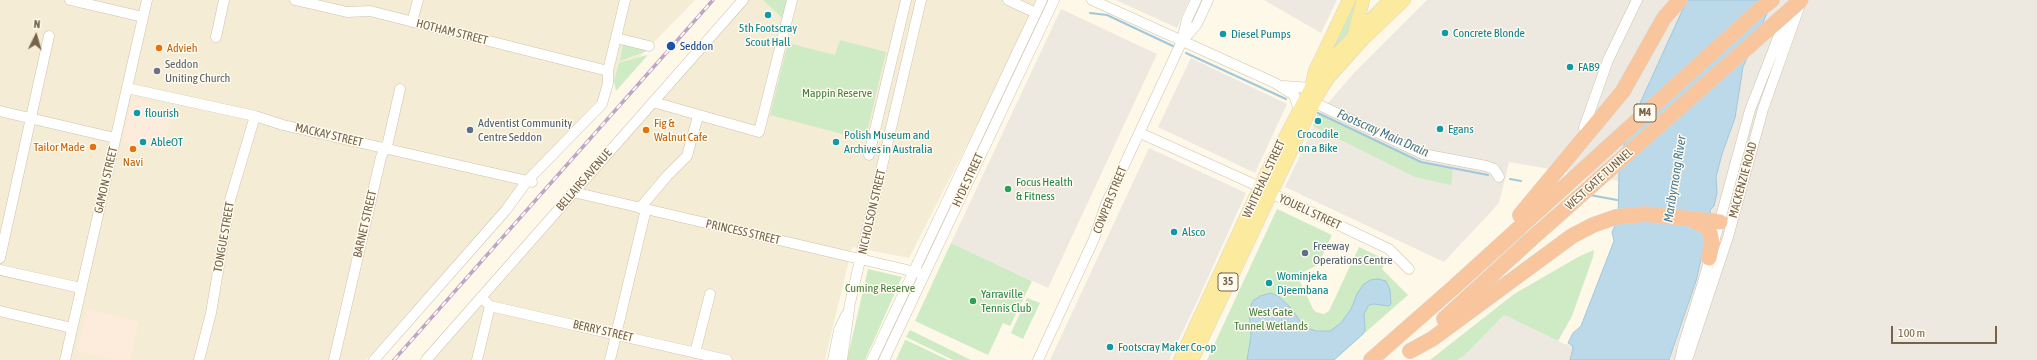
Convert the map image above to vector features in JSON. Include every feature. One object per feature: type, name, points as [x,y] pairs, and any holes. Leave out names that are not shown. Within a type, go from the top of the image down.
[{"type":"highway","points":[[1516,225],[1623,91],[1664,18],[1680,0]]},
{"type":"highway","name":"WEST GATE TUNNEL","points":[[1371,360],[1453,288],[1516,225],[1772,0]]},
{"type":"highway","name":"WEST GATE TUNNEL","points":[[1404,356],[1530,240],[1802,0]]},
{"type":"highway","points":[[1404,356],[1432,339],[1572,236],[1593,225],[1616,217],[1645,214],[1685,218],[1713,225],[1710,258]]},
{"type":"main road","name":"WHITEHALL STREET","points":[[1180,360],[1206,317],[1265,190],[1299,108],[1311,88],[1315,71],[1349,0]]},
{"type":"main road","name":"35","points":[[1344,61],[1350,49],[1362,0]]},
{"type":"main road","points":[[1311,88],[1324,68],[1354,35],[1390,0]]},
{"type":"main road","name":"WHITEHALL STREET","points":[[1265,190],[1313,102],[1328,78],[1404,0]]},
{"type":"main road","name":"WHITEHALL STREET","points":[[1192,360],[1206,317]]},
{"type":"street","points":[[70,0],[143,17]]},
{"type":"street","name":"GAMON STREET","points":[[65,360],[147,0]]},
{"type":"street","points":[[216,37],[224,0]]},
{"type":"street","name":"HOTHAM STREET","points":[[295,0],[346,12],[370,11],[608,71]]},
{"type":"street","points":[[412,22],[418,0]]},
{"type":"street","points":[[374,360],[506,210],[517,201],[529,181],[544,170],[560,148],[603,102],[608,83],[608,71],[625,0]]},
{"type":"street","name":"BELLAIRS AVENUE","points":[[426,360],[743,0]]},
{"type":"street","points":[[653,102],[698,116],[759,132],[792,0]]},
{"type":"street","points":[[869,155],[906,0]]},
{"type":"street","name":"NICHOLSON STREET","points":[[840,360],[845,341],[850,306],[921,0]]},
{"type":"street","points":[[1008,0],[1036,13]]},
{"type":"street","name":"HYDE STREET","points":[[872,360],[1042,0]]},
{"type":"street","name":"HYDE STREET","points":[[884,360],[1054,0]]},
{"type":"street","points":[[1092,0],[1275,84],[1294,95],[1299,108]]},
{"type":"street","name":"COWPER STREET","points":[[1038,360],[1094,239],[1106,204],[1182,41],[1187,19],[1196,0]]},
{"type":"street","name":"COWPER STREET","points":[[1182,41],[1197,24],[1208,0]]},
{"type":"street","points":[[1584,128],[1608,60],[1637,0]]},
{"type":"street","name":"MACKENZIE ROAD","points":[[1713,225],[1750,110],[1793,0]]},
{"type":"street","name":"MACKENZIE ROAD","points":[[1687,360],[1734,216],[1763,109],[1802,0]]},
{"type":"street","points":[[0,258],[50,36]]},
{"type":"street","points":[[616,38],[649,46]]},
{"type":"street","points":[[1275,84],[1294,88],[1311,88]]},
{"type":"street","name":"MACKAY STREET","points":[[127,88],[255,116],[283,125],[529,181]]},
{"type":"street","name":"BARNET STREET","points":[[334,360],[380,157],[388,142],[400,89]]},
{"type":"street","points":[[1313,102],[1423,154],[1486,166],[1494,169],[1499,177]]},
{"type":"street","points":[[0,111],[115,138]]},
{"type":"street","name":"TONGUE STREET","points":[[199,360],[211,313],[230,200],[255,116]]},
{"type":"street","points":[[610,360],[643,209],[667,176],[687,156],[698,116]]},
{"type":"street","name":"YOUELL STREET","points":[[1140,133],[1389,249],[1409,269]]},
{"type":"street","name":"PRINCESS STREET","points":[[573,192],[914,272],[924,273]]},
{"type":"street","points":[[1713,225],[1734,216]]},
{"type":"street","points":[[1680,360],[1710,258]]},
{"type":"street","points":[[0,270],[81,288]]},
{"type":"street","points":[[695,353],[710,294]]},
{"type":"street","points":[[477,360],[490,306],[481,297]]},
{"type":"street","name":"BERRY STREET","points":[[490,306],[727,360]]},
{"type":"street","name":"NICHOLSON STREET","points":[[833,360],[840,330],[850,306]]},
{"type":"street","points":[[0,311],[72,328]]},
{"type":"shaded area","points":[[0,0],[695,0],[583,115],[366,360],[0,360]]},
{"type":"shaded area","points":[[743,0],[1041,0],[909,258],[852,247],[825,360],[426,360]]},
{"type":"shaded area","points":[[1116,0],[1189,0],[1177,28]]},
{"type":"shaded area","points":[[1264,0],[1337,0],[1321,33]]},
{"type":"shaded area","points":[[1427,0],[1687,0],[1626,134],[1619,181],[1509,162],[1499,203],[1444,262],[1285,187],[1321,111],[1354,73]]},
{"type":"shaded area","points":[[1773,0],[2037,0],[2037,360],[1670,360],[1696,281],[1710,210],[1714,205],[1717,193],[1716,177],[1722,154],[1735,118],[1743,67]]},
{"type":"shaded area","points":[[1061,9],[1157,54],[1048,288],[951,243]]},
{"type":"shaded area","points":[[1191,58],[1287,104],[1255,173],[1158,127]]},
{"type":"shaded area","points":[[132,98],[150,102],[148,113],[171,118],[164,151],[122,142]]},
{"type":"shaded area","points":[[1149,148],[1246,193],[1200,295],[1169,360],[1050,360]]},
{"type":"shaded area","points":[[87,309],[139,322],[130,360],[114,360],[77,351]]},
{"type":"shaded area","points":[[1504,315],[1564,344],[1572,345],[1573,348],[1570,360],[1457,360],[1464,356]]},
{"type":"green space","points":[[763,0],[787,0],[782,18],[776,12]]},
{"type":"green space","points":[[1353,0],[1358,0],[1349,34],[1334,50],[1332,50]]},
{"type":"green space","name":"Mappin Reserve","points":[[840,40],[886,52],[865,140],[770,115],[788,43],[835,55]]},
{"type":"green space","points":[[623,44],[647,50],[647,51],[620,61]]},
{"type":"green space","points":[[647,55],[616,91],[614,81],[619,63]]},
{"type":"green space","points":[[1318,113],[1421,162],[1453,168],[1451,185],[1415,177],[1313,126]]},
{"type":"green space","name":"West Gate Tunnel Wetlands","points":[[1277,209],[1332,235],[1318,265],[1297,275],[1313,309],[1316,312],[1324,314],[1329,311],[1359,247],[1386,260],[1382,269],[1408,295],[1334,360],[1207,360]]},
{"type":"green space","name":"Yarraville Tennis Club","points":[[951,243],[1032,281],[1010,326],[1003,323],[988,355],[915,321]]},
{"type":"green space","points":[[1594,250],[1593,257],[1572,316],[1558,341],[1504,315],[1464,356],[1457,360],[1430,360],[1514,294],[1580,256]]},
{"type":"green space","name":"Cuming Reserve","points":[[868,269],[902,277],[865,360],[847,360]]},
{"type":"green space","points":[[1027,298],[1040,303],[1023,339],[1011,333]]},
{"type":"green space","points":[[910,330],[971,360],[953,360],[906,337]]},
{"type":"green space","points":[[906,340],[948,360],[896,360]]},
{"type":"water","name":"Maribyrnong River","points":[[1687,0],[1773,0],[1743,67],[1735,118],[1722,154],[1716,177],[1717,193],[1714,206],[1710,210],[1711,216],[1696,281],[1669,360],[1570,360],[1573,348],[1572,345],[1568,343],[1573,333],[1581,326],[1614,241],[1612,232],[1618,219],[1619,173],[1626,134]]},
{"type":"water","points":[[1378,279],[1386,281],[1390,290],[1391,304],[1389,306],[1374,304],[1369,305],[1364,314],[1365,330],[1363,334],[1334,360],[1247,360],[1251,336],[1249,309],[1253,301],[1260,296],[1271,293],[1278,296],[1291,308],[1304,327],[1316,331],[1330,331],[1341,323],[1351,309],[1357,294],[1363,285],[1370,280]]},
{"type":"waterway","name":"Footscray Main Drain","points":[[1090,13],[1107,15],[1175,47]]},
{"type":"waterway","name":"Footscray Main Drain","points":[[1186,53],[1286,99]]},
{"type":"waterway","name":"Footscray Main Drain","points":[[1318,113],[1421,162],[1488,175]]},
{"type":"waterway","name":"Footscray Main Drain","points":[[1510,179],[1521,181]]},
{"type":"waterway","name":"Footscray Main Drain","points":[[1590,195],[1617,200]]},
{"type":"railway","points":[[394,360],[713,0]]},
{"type":"place","name":"5th Footscray Scout Hall","points":[[768,15]]},
{"type":"place","name":"Concrete Blonde","points":[[1445,33]]},
{"type":"place","name":"Diesel Pumps","points":[[1223,34]]},
{"type":"place","name":"Seddon","points":[[671,46]]},
{"type":"place","name":"Advieh","points":[[159,48]]},
{"type":"place","name":"FAB9","points":[[1570,67]]},
{"type":"place","name":"Seddon Uniting Church","points":[[157,71]]},
{"type":"place","name":"flourish","points":[[137,113]]},
{"type":"place","name":"Crocodile on a Bike","points":[[1318,121]]},
{"type":"place","name":"Egans","points":[[1440,129]]},
{"type":"place","name":"Adventist Community Centre Seddon","points":[[470,130]]},
{"type":"place","name":"Fig & Walnut Cafe","points":[[646,130]]},
{"type":"place","name":"AbleOT","points":[[143,142]]},
{"type":"place","name":"Polish Museum and Archives in Australia","points":[[836,142]]},
{"type":"place","name":"Tailor Made","points":[[93,147]]},
{"type":"place","name":"Navi","points":[[133,149]]},
{"type":"place","name":"Focus Health & Fitness","points":[[1008,189]]},
{"type":"place","name":"Alsco","points":[[1174,232]]},
{"type":"place","name":"Freeway Operations Centre","points":[[1305,253]]},
{"type":"place","name":"Wominjeka Djeembana","points":[[1269,283]]},
{"type":"place","name":"Yarraville Tennis Club","points":[[973,301]]},
{"type":"place","name":"Footscray Maker Co-op","points":[[1110,347]]}]
